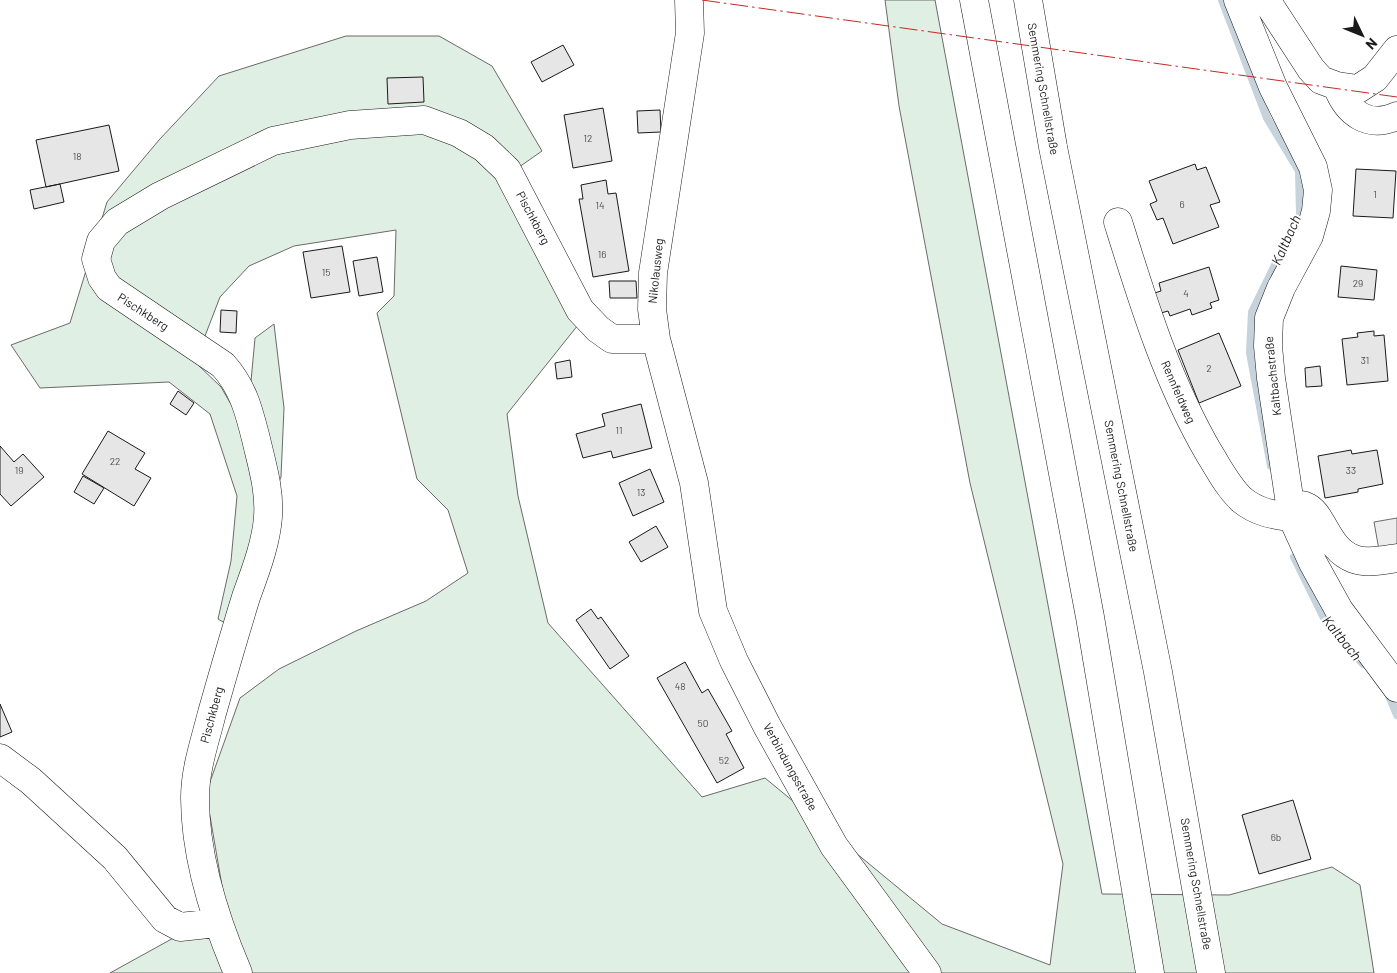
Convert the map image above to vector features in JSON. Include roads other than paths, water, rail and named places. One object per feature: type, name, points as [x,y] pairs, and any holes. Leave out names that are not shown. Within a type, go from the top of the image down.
[{"type":"main road","name":"Nikolausweg","points":[[690,0],[690,33],[653,273],[652,309],[656,339],[694,483],[702,539]]},
{"type":"main road","points":[[974,0],[1090,617],[1150,973]]},
{"type":"main road","name":"Semmering Schnellstraße","points":[[1028,0],[1053,147],[1158,672],[1211,973]]},
{"type":"main road","name":"Kaltbachstraße","points":[[1238,0],[1273,87],[1313,167],[1318,190],[1316,211],[1309,236],[1281,288],[1269,318],[1268,346],[1284,513],[1339,610],[1397,688]]},
{"type":"main road","points":[[1266,0],[1311,70],[1322,80],[1337,86],[1358,89],[1375,78],[1397,50]]},
{"type":"main road","points":[[1337,86],[1343,103],[1354,114],[1370,120],[1390,119],[1397,116]]},
{"type":"main road","name":"Pischkberg","points":[[238,973],[217,923],[200,846],[195,798],[200,759],[232,642],[264,542],[268,519],[268,487],[243,392],[235,378],[223,365],[114,293],[102,278],[97,254],[101,240],[108,230],[160,196],[273,141],[350,125],[424,120],[468,138],[484,148],[507,170],[580,310],[598,329],[612,339],[656,339]]},
{"type":"main road","name":"Rennfeldweg","points":[[1118,222],[1147,316],[1193,425],[1232,490],[1252,507],[1284,513],[1304,505],[1312,509],[1336,549],[1355,560],[1378,561],[1397,558]]},
{"type":"main road","name":"Verbindungsstraße","points":[[702,539],[713,611],[734,661],[766,726],[834,846],[927,973]]},
{"type":"main road","points":[[0,758],[31,781],[115,858],[165,919],[180,927],[217,923]]},
{"type":"waterway","name":"Kaltbach","points":[[1222,0],[1267,118],[1299,171],[1300,214],[1252,312],[1250,353],[1271,466]]},
{"type":"waterway","name":"Kaltbach","points":[[1294,557],[1325,620],[1363,664]]},
{"type":"waterway","name":"Kaltbach","points":[[1387,691],[1397,715]]}]
